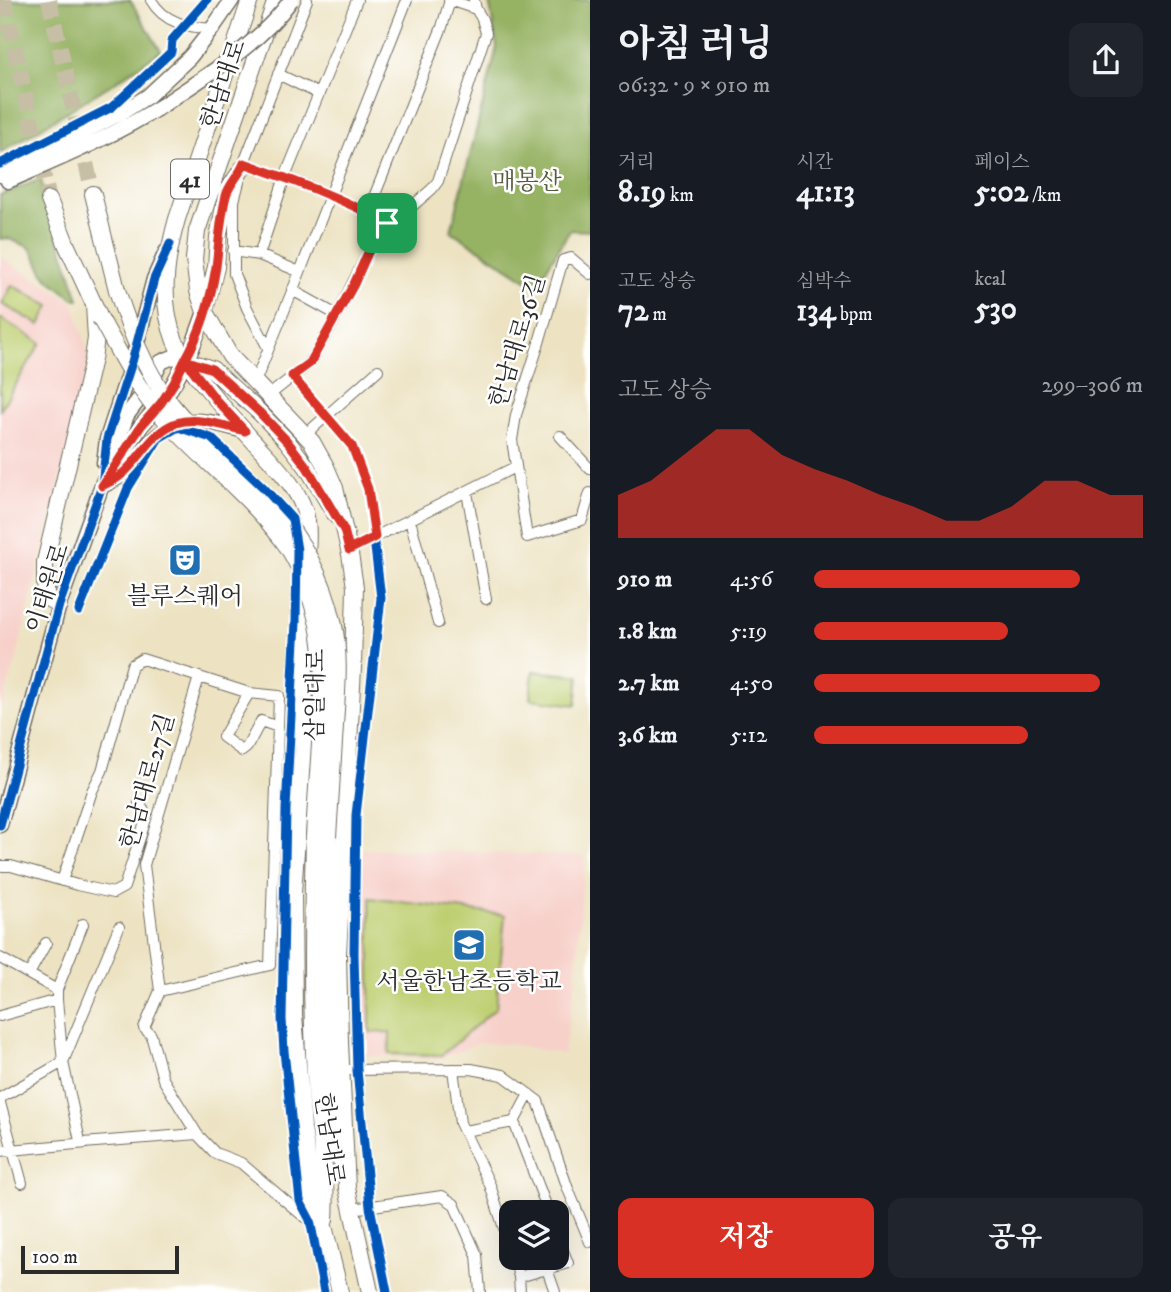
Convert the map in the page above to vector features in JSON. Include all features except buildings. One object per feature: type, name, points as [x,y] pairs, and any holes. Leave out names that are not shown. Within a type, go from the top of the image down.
[{"type":"main road","points":[[0,176],[121,113],[148,96],[190,57],[232,0]]},
{"type":"main road","name":"한남대로","points":[[250,0],[177,219],[170,244],[165,293],[175,341],[185,360],[216,400],[289,482],[303,506],[307,522],[304,743],[293,893],[294,1015],[311,1188],[325,1230],[340,1292]]},
{"type":"main road","name":"한남대로","points":[[276,0],[197,231],[194,260],[198,291],[205,312],[230,356],[312,442],[322,459],[335,488],[349,550],[355,600],[338,954],[341,1070],[347,1188],[370,1292]]},
{"type":"main road","points":[[0,184],[133,124],[241,50],[268,28],[291,0]]},
{"type":"main road","points":[[205,312],[216,267],[218,237],[227,192],[243,166]]},
{"type":"main road","name":"삼일대로","points":[[93,194],[127,323],[143,358],[167,399],[285,520],[309,554],[333,621],[338,653],[321,837],[312,998],[316,1089],[327,1191],[325,1230]]},
{"type":"main road","name":"삼일대로","points":[[49,200],[97,312],[139,386],[161,415],[258,510],[282,539],[306,586],[318,626],[323,658],[321,837],[328,1085],[334,1141],[347,1188]]},
{"type":"main road","name":"이태원로","points":[[102,486],[107,439],[132,362],[154,279],[170,244]]},
{"type":"main road","points":[[59,605],[47,598],[45,562],[93,359],[97,312]]},
{"type":"main road","name":"이태원로","points":[[102,486],[141,426],[174,383],[192,348],[205,312]]},
{"type":"main road","name":"이태원로","points":[[0,825],[59,605],[127,415],[149,386],[160,362],[173,357],[185,360]]},
{"type":"main road","name":"한남대로","points":[[185,360],[212,369],[287,441],[307,467],[344,530]]},
{"type":"main road","points":[[127,415],[139,418],[141,426]]},
{"type":"main road","points":[[102,486],[121,476],[151,441],[176,423],[216,423],[245,431]]},
{"type":"street","points":[[151,0],[157,10],[184,26],[212,29]]},
{"type":"street","points":[[268,348],[247,308],[234,274],[234,201],[243,166],[307,0]]},
{"type":"street","points":[[259,255],[285,177],[357,0]]},
{"type":"street","points":[[255,382],[407,0]]},
{"type":"street","points":[[268,396],[310,363],[337,316],[371,246],[387,223],[402,215],[438,181],[486,33],[475,5],[450,0],[442,27],[368,212]]},
{"type":"street","points":[[278,74],[319,93]]},
{"type":"street","points":[[243,166],[285,177],[368,212],[387,223]]},
{"type":"street","points":[[233,251],[259,255],[300,272]]},
{"type":"street","name":"한남대로36길","points":[[590,274],[571,258],[563,260],[516,415],[512,440],[527,537],[582,520],[590,493]]},
{"type":"street","points":[[292,290],[337,316]]},
{"type":"street","points":[[305,435],[378,370]]},
{"type":"street","points":[[560,436],[590,469]]},
{"type":"street","points":[[349,550],[515,467]]},
{"type":"street","points":[[467,492],[486,599]]},
{"type":"street","points":[[410,520],[438,622]]},
{"type":"street","points":[[62,881],[92,792],[102,771],[132,665],[142,659],[249,693],[279,696],[270,965],[160,991],[144,1028],[151,1035],[163,1079],[197,1134],[215,1153],[241,1163],[302,1215],[325,1230]]},
{"type":"street","name":"한남대로27길","points":[[160,991],[144,865],[199,677]]},
{"type":"street","points":[[249,693],[223,737],[242,751],[261,721],[278,727]]},
{"type":"street","points":[[0,866],[10,866],[113,893],[124,887],[147,817],[139,803]]},
{"type":"street","points":[[83,924],[57,995],[63,1062],[80,1141],[142,1139]]},
{"type":"street","points":[[22,1183],[0,1100],[63,1062],[119,927]]},
{"type":"street","points":[[29,974],[46,943]]},
{"type":"street","points":[[0,958],[29,974],[57,995]]},
{"type":"street","points":[[0,1016],[57,995]]},
{"type":"street","points":[[453,1069],[460,1123],[491,1185],[499,1211]]},
{"type":"street","points":[[341,1070],[471,1069],[503,1075],[538,1101],[568,1189],[590,1242]]},
{"type":"street","points":[[529,1094],[514,1122],[544,1200]]},
{"type":"street","points":[[464,1131],[514,1122]]},
{"type":"street","points":[[0,1151],[197,1134]]},
{"type":"street","name":"한남대로","points":[[352,1209],[442,1196],[454,1204],[477,1255],[481,1292]]},
{"type":"street","points":[[517,1270],[520,1292]]},
{"type":"street","points":[[519,1276],[543,1270]]},
{"type":"street","points":[[547,1270],[555,1292]]},
{"type":"shaded area","points":[[0,257],[74,303],[89,357],[15,665],[0,711]]},
{"type":"shaded area","name":"서울한남초등학교","points":[[360,849],[585,856],[574,992],[563,1054],[510,1044],[479,1043],[442,1058],[362,1055],[359,984]]},
{"type":"green space","points":[[0,0],[130,0],[161,51],[0,153]]},
{"type":"green space","name":"매봉산","points":[[489,0],[590,0],[590,231],[570,230],[536,286],[451,231],[497,47]]},
{"type":"green space","points":[[41,179],[79,299],[74,299],[46,277],[29,247],[7,238],[0,239],[0,195]]},
{"type":"green space","points":[[12,285],[50,306],[40,325],[2,304]]},
{"type":"green space","points":[[0,318],[41,343],[0,410]]},
{"type":"green space","points":[[533,671],[579,676],[576,705],[530,699]]},
{"type":"green space","points":[[370,898],[505,915],[496,1008],[442,1055],[389,1054],[390,1033],[370,1032]]},
{"type":"tunnel","points":[[4,0],[49,200]]},
{"type":"tunnel","points":[[49,0],[93,194]]},
{"type":"cycle path","points":[[0,164],[112,107],[171,52],[172,40],[207,0]]},
{"type":"cycle path","points":[[0,825],[59,605],[102,486],[107,439],[132,362],[154,279],[170,244]]},
{"type":"cycle path","points":[[292,376],[352,446],[368,489],[381,598],[356,815],[354,954],[357,1070],[370,1207],[387,1292]]},
{"type":"cycle path","points":[[79,611],[128,488],[159,438],[178,427],[211,438],[264,488],[292,519],[297,550],[296,622],[286,809],[282,1019],[300,1201],[310,1220],[324,1292]]},
{"type":"place","name":"블루스퀘어","points":[[185,560]]},
{"type":"place","name":"서울한남초등학교","points":[[469,945]]},
{"type":"route","points":[[387,223],[368,212],[285,177],[244,163],[227,192],[218,237],[216,267],[205,312],[185,360],[216,400],[245,431],[216,423],[176,423],[151,441],[121,476],[102,486],[141,426],[161,403],[185,360],[212,369],[287,441],[307,467],[344,530],[349,550],[375,537],[368,489],[352,446],[292,376],[310,363],[354,284],[371,246],[387,223]]}]
